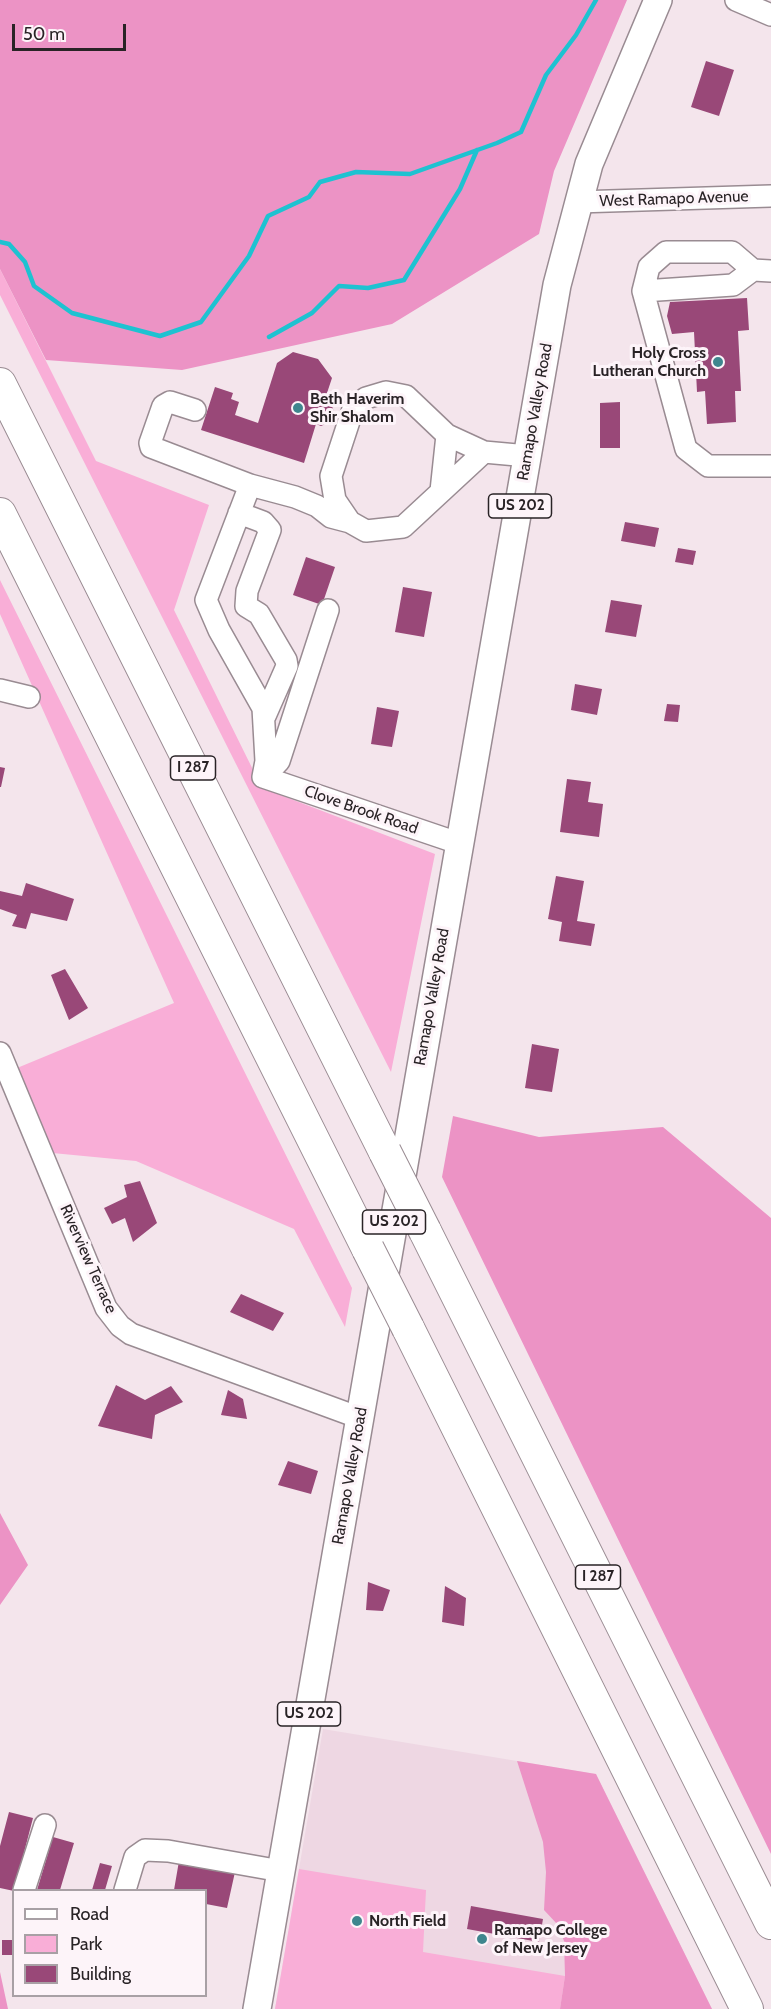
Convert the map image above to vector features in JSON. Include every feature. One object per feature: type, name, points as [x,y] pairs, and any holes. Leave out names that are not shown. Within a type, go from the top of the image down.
[{"type":"highway","name":"I 287","points":[[0,384],[771,1923]]},
{"type":"highway","points":[[0,514],[747,2009]]},
{"type":"main road","name":"Ramapo Valley Road","points":[[257,2009],[458,843],[557,285],[577,202],[589,164],[658,0]]},
{"type":"street","points":[[736,0],[771,15]]},
{"type":"street","name":"West Ramapo Avenue","points":[[577,202],[771,196]]},
{"type":"street","points":[[762,270],[732,252],[666,252],[649,267],[643,291],[686,449],[708,466],[771,466]]},
{"type":"street","points":[[643,291],[733,285],[762,270]]},
{"type":"street","points":[[350,522],[334,500],[332,476],[353,409],[366,398],[386,392],[406,396],[447,435],[484,452],[528,456]]},
{"type":"street","points":[[195,410],[170,402],[164,406],[151,447],[250,485],[317,506],[331,517],[350,522],[366,531],[388,531],[403,527],[484,452]]},
{"type":"street","points":[[441,491],[447,435]]},
{"type":"street","points":[[250,485],[206,600],[219,630],[265,716]]},
{"type":"street","points":[[317,506],[322,496],[333,492]]},
{"type":"street","points":[[219,630],[246,606],[247,591],[270,530],[263,522],[239,513]]},
{"type":"street","points":[[246,606],[259,614],[286,660],[286,666],[265,716],[267,761],[263,777]]},
{"type":"street","points":[[263,777],[279,760],[328,610]]},
{"type":"street","points":[[0,690],[29,697]]},
{"type":"street","name":"Clove Brook Road","points":[[263,777],[458,843]]},
{"type":"street","name":"Riverview Terrace","points":[[0,1053],[106,1308],[120,1326],[131,1334],[360,1418]]},
{"type":"street","points":[[24,1889],[45,1825]]},
{"type":"street","points":[[125,1889],[135,1857],[146,1850],[168,1851],[281,1871]]},
{"type":"shaded area","points":[[0,0],[627,0],[554,171],[539,234],[392,324],[182,370],[46,360],[0,269]]},
{"type":"shaded area","points":[[453,1116],[539,1137],[663,1127],[771,1218],[771,1854],[442,1177]]},
{"type":"shaded area","points":[[0,1513],[28,1565],[0,1605]]},
{"type":"shaded area","name":"Ramapo College of New Jersey","points":[[323,1729],[596,1774],[712,2009],[275,2009]]},
{"type":"shaded area","points":[[517,1761],[596,1774],[712,2009],[560,2009],[565,1976],[564,1941],[558,1925],[544,1910],[546,1872],[543,1842]]},
{"type":"shaded area","points":[[0,1972],[8,2009],[0,2009]]},
{"type":"green space","points":[[0,269],[96,461],[209,505],[174,610],[262,788],[435,854],[391,1072],[0,295]]},
{"type":"green space","points":[[0,580],[352,1288],[345,1327],[294,1229],[136,1161],[42,1152],[5,1073],[174,1003],[0,614]]},
{"type":"green space","name":"North Field","points":[[299,1869],[426,1890],[423,1952],[565,1976],[560,2009],[275,2009]]},
{"type":"building","points":[[706,61],[734,70],[719,116],[691,107]]},
{"type":"building","name":"Holy Cross Lutheran Church","points":[[747,298],[749,330],[738,331],[741,391],[735,391],[736,422],[707,424],[705,391],[697,392],[694,332],[672,334],[667,316],[670,302]]},
{"type":"building","name":"Beth Haverim Shir Shalom","points":[[293,352],[318,359],[332,378],[324,402],[331,404],[334,411],[330,422],[321,426],[316,424],[304,463],[201,430],[215,387],[233,393],[231,399],[239,402],[235,415],[258,423],[277,363]]},
{"type":"building","points":[[620,402],[620,448],[600,448],[600,403]]},
{"type":"building","points":[[625,522],[659,528],[655,547],[621,541]]},
{"type":"building","points":[[678,548],[696,551],[693,565],[675,562]]},
{"type":"building","points":[[306,557],[335,567],[322,605],[293,595]]},
{"type":"building","points":[[403,587],[432,592],[424,637],[395,632]]},
{"type":"building","points":[[611,600],[642,605],[636,637],[605,632]]},
{"type":"building","points":[[575,684],[602,689],[597,715],[571,710]]},
{"type":"building","points":[[667,704],[680,705],[678,722],[664,721]]},
{"type":"building","points":[[377,707],[399,711],[392,747],[371,744]]},
{"type":"building","points":[[0,767],[5,768],[1,787],[0,787]]},
{"type":"building","points":[[567,779],[591,782],[588,802],[603,804],[599,837],[560,832]]},
{"type":"building","points":[[556,876],[584,881],[577,921],[595,924],[591,946],[559,941],[562,922],[548,919]]},
{"type":"building","points":[[26,883],[74,899],[67,921],[31,913],[26,929],[12,926],[17,915],[0,909],[0,891],[22,896]]},
{"type":"building","points":[[65,969],[88,1008],[69,1020],[51,975]]},
{"type":"building","points":[[532,1044],[559,1049],[552,1092],[525,1088]]},
{"type":"building","points":[[140,1181],[157,1223],[133,1242],[125,1218],[112,1224],[104,1208],[127,1197],[124,1185]]},
{"type":"building","points":[[241,1294],[284,1313],[273,1331],[230,1312]]},
{"type":"building","points":[[116,1385],[145,1400],[171,1386],[183,1402],[155,1415],[152,1439],[98,1426]]},
{"type":"building","points":[[228,1390],[243,1399],[247,1419],[221,1415]]},
{"type":"building","points":[[288,1461],[318,1471],[311,1494],[278,1485]]},
{"type":"building","points":[[368,1582],[390,1590],[383,1611],[366,1610]]},
{"type":"building","points":[[445,1586],[466,1598],[464,1626],[442,1622]]},
{"type":"building","points":[[9,1812],[33,1818],[15,1889],[12,1891],[0,1888],[0,1846]]},
{"type":"building","points":[[53,1837],[74,1843],[60,1889],[37,1889]]},
{"type":"building","points":[[179,1861],[235,1872],[227,1908],[207,1904],[207,1889],[174,1889]]},
{"type":"building","points":[[100,1863],[112,1866],[105,1889],[92,1889]]},
{"type":"building","points":[[471,1906],[543,1919],[539,1942],[467,1929]]},
{"type":"building","points":[[2,1940],[12,1940],[12,1955],[2,1955]]},
{"type":"waterway","points":[[0,242],[9,244],[25,262],[34,286],[72,313],[160,336],[201,322],[249,256],[268,216],[309,197],[320,182],[356,172],[410,174],[521,132],[546,75],[576,35],[596,0]]},
{"type":"waterway","points":[[269,337],[312,313],[339,286],[368,288],[404,280],[460,189],[477,150]]},
{"type":"place","name":"Holy Cross Lutheran Church","points":[[718,362]]},
{"type":"place","name":"Beth Haverim Shir Shalom","points":[[298,408]]},
{"type":"place","name":"North Field","points":[[357,1921]]},
{"type":"place","name":"Ramapo College of New Jersey","points":[[482,1939]]}]
